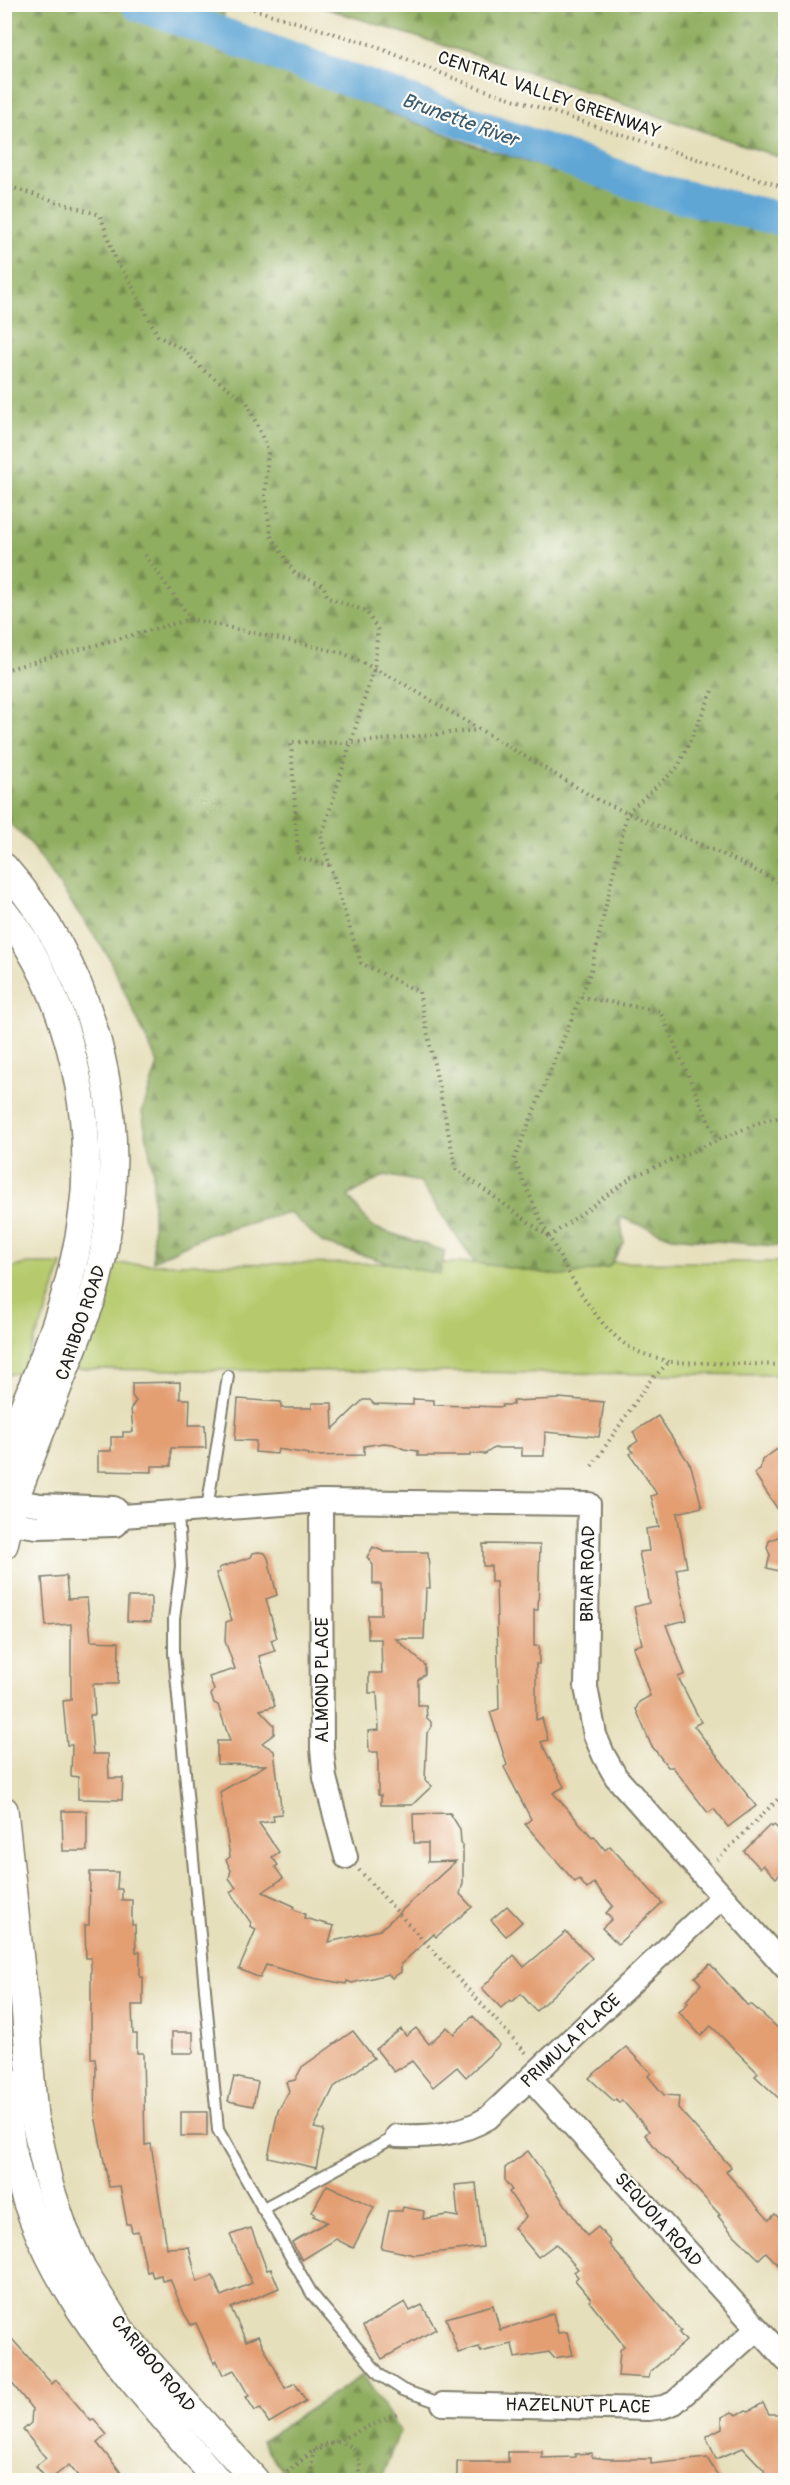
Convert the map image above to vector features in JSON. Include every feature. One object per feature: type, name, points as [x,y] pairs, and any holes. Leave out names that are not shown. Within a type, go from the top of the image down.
[{"type":"street","name":"CARIBOO ROAD","points":[[4,867],[21,886],[51,929],[85,1001],[105,1075],[111,1110],[113,1148],[110,1225],[100,1275],[8,1518]]},
{"type":"street","name":"CARIBOO ROAD","points":[[4,912],[28,947],[60,1015],[78,1084],[86,1156],[81,1224],[62,1304],[4,1456]]},
{"type":"street","name":"BRIAR ROAD","points":[[8,1518],[37,1527],[115,1525],[123,1516],[321,1501],[589,1504],[586,1687],[595,1735],[616,1777],[721,1898],[786,1968]]},
{"type":"street","name":"ALMOND PLACE","points":[[321,1501],[322,1749],[326,1778],[346,1857]]},
{"type":"street","name":"CARIBOO ROAD","points":[[4,1810],[6,1849],[25,2007],[34,2117],[50,2187],[64,2229],[82,2269],[124,2335],[255,2481]]},
{"type":"street","name":"PRIMULA PLACE","points":[[397,2136],[426,2137],[467,2129],[488,2118],[531,2069],[721,1898]]},
{"type":"street","name":"SEQUOIA ROAD","points":[[531,2069],[757,2330],[786,2360]]},
{"type":"street","name":"CARIBOO ROAD","points":[[4,2076],[13,2152],[29,2208],[53,2266],[101,2343],[217,2481]]},
{"type":"street","name":"HAZELNUT PLACE","points":[[442,2404],[663,2408],[682,2396],[757,2330]]},
{"type":"lane","points":[[207,1509],[228,1376]]},
{"type":"lane","points":[[178,1513],[181,1566],[174,1619],[174,1653],[218,2130],[312,2294],[380,2375],[403,2390],[442,2404]]},
{"type":"lane","points":[[262,2209],[397,2136]]},
{"type":"path","name":"CENTRAL VALLEY GREENWAY","points":[[236,4],[369,44],[473,86],[786,188]]},
{"type":"path","points":[[4,185],[100,215],[117,263],[128,278],[158,336],[184,350],[202,369],[247,402],[268,450],[265,495],[272,536],[295,574],[322,585],[328,598],[366,611],[378,630],[374,668],[321,838],[361,963],[419,992],[456,1169],[549,1237]]},
{"type":"path","points":[[145,555],[191,619]]},
{"type":"path","points":[[4,670],[191,619],[308,643],[343,653],[374,668],[598,800],[733,859],[786,886]]},
{"type":"path","points":[[714,688],[678,767],[627,813],[591,971],[514,1160],[549,1237],[586,1303],[618,1338],[638,1352],[669,1362],[786,1365]]},
{"type":"path","points":[[330,865],[298,858],[291,742],[351,743],[479,730]]},
{"type":"path","points":[[581,998],[660,1011],[716,1138]]},
{"type":"path","points":[[549,1237],[632,1177],[763,1121],[786,1116]]},
{"type":"path","points":[[592,1467],[650,1382],[669,1362]]},
{"type":"path","points":[[717,1860],[786,1791]]},
{"type":"path","points":[[346,1857],[531,2069]]},
{"type":"path","points":[[278,2481],[313,2452],[399,2412]]},
{"type":"path","points":[[278,2481],[326,2442],[340,2441],[353,2448],[359,2459],[360,2465],[355,2481]]},
{"type":"path","points":[[313,2452],[310,2472],[316,2481]]},
{"type":"green space","points":[[4,5],[216,5],[224,8],[222,48],[476,146],[611,188],[785,233],[785,1247],[672,1237],[620,1217],[624,1243],[609,1267],[564,1276],[475,1263],[420,1182],[385,1175],[348,1196],[372,1227],[445,1251],[440,1274],[389,1263],[323,1243],[289,1212],[204,1236],[153,1261],[153,1170],[142,1112],[158,1064],[107,954],[31,844],[5,819]]},
{"type":"green space","points":[[315,5],[785,5],[785,159],[516,68]]},
{"type":"green space","points":[[785,1262],[785,1375],[76,1369],[111,1264]]},
{"type":"green space","points":[[25,1264],[62,1264],[47,1310],[22,1371],[5,1376],[5,1270]]},
{"type":"green space","points":[[363,2375],[400,2431],[380,2480],[289,2480],[261,2441]]},
{"type":"building","points":[[180,1382],[180,1399],[190,1399],[189,1425],[205,1425],[206,1448],[171,1448],[171,1466],[152,1466],[152,1472],[98,1471],[98,1451],[111,1451],[111,1437],[123,1437],[123,1432],[133,1432],[131,1408],[136,1401],[132,1396],[132,1383]]},
{"type":"building","points":[[559,1398],[604,1402],[599,1437],[545,1432],[544,1456],[522,1456],[522,1448],[494,1448],[485,1454],[470,1454],[470,1456],[418,1456],[418,1451],[384,1443],[364,1446],[364,1455],[309,1456],[309,1454],[278,1449],[277,1454],[255,1452],[256,1441],[235,1440],[238,1399],[281,1402],[281,1408],[312,1408],[312,1403],[332,1403],[333,1429],[363,1400],[370,1400],[374,1404],[413,1405],[413,1399],[434,1400],[434,1405],[502,1407],[502,1405],[513,1405],[513,1401]]},
{"type":"building","points":[[658,1416],[691,1466],[702,1507],[677,1513],[687,1567],[676,1569],[687,1620],[666,1625],[685,1674],[678,1677],[701,1722],[694,1726],[756,1806],[728,1827],[714,1809],[708,1813],[673,1767],[668,1767],[651,1745],[636,1709],[639,1702],[650,1696],[633,1647],[642,1644],[634,1607],[649,1603],[639,1552],[649,1551],[646,1529],[659,1527],[651,1496],[657,1494],[630,1454],[633,1452],[629,1447],[638,1441],[633,1432]]},
{"type":"building","points":[[786,1443],[786,1522],[754,1473],[760,1469],[762,1460]]},
{"type":"building","points":[[786,1533],[786,1573],[767,1568],[770,1555],[767,1548],[769,1541]]},
{"type":"building","points":[[483,1544],[540,1545],[538,1610],[534,1610],[534,1646],[539,1646],[539,1664],[536,1664],[536,1720],[542,1718],[548,1740],[541,1742],[564,1787],[553,1793],[592,1837],[594,1836],[605,1850],[610,1846],[662,1903],[618,1944],[602,1928],[612,1919],[606,1913],[613,1906],[594,1883],[587,1889],[579,1879],[575,1882],[525,1824],[531,1819],[504,1767],[507,1765],[490,1712],[499,1709],[496,1582],[491,1582],[491,1566],[483,1566]]},
{"type":"building","points":[[373,1547],[385,1552],[428,1552],[430,1588],[426,1588],[424,1639],[396,1639],[425,1665],[425,1674],[418,1680],[418,1705],[426,1705],[427,1718],[431,1722],[431,1728],[427,1733],[425,1780],[432,1786],[412,1805],[381,1805],[381,1795],[378,1795],[378,1752],[369,1752],[368,1731],[379,1730],[377,1693],[369,1693],[369,1673],[382,1673],[381,1639],[368,1639],[368,1615],[381,1615],[381,1584],[373,1584],[373,1565],[367,1557]]},
{"type":"building","points":[[253,1553],[265,1553],[268,1558],[277,1595],[266,1599],[277,1638],[271,1640],[275,1651],[259,1656],[275,1706],[260,1710],[274,1725],[274,1734],[262,1743],[274,1751],[282,1814],[273,1815],[274,1821],[259,1823],[279,1852],[272,1857],[278,1865],[275,1867],[283,1878],[263,1892],[294,1906],[293,1909],[305,1914],[304,1918],[334,1926],[329,1942],[380,1930],[456,1861],[428,1862],[428,1843],[414,1843],[413,1814],[450,1813],[460,1829],[463,1846],[463,1883],[460,1894],[472,1907],[436,1937],[434,1934],[401,1964],[401,1972],[392,1978],[388,1974],[352,1983],[347,1981],[346,1984],[266,1965],[260,1978],[239,1969],[256,1929],[250,1926],[251,1923],[230,1892],[236,1888],[229,1878],[231,1870],[226,1860],[230,1857],[220,1792],[266,1765],[217,1764],[217,1741],[230,1741],[218,1705],[214,1703],[211,1695],[214,1690],[209,1677],[235,1669],[225,1641],[226,1622],[232,1620],[216,1573],[220,1572],[219,1568],[251,1557]]},
{"type":"building","points":[[66,1576],[68,1599],[87,1598],[91,1641],[119,1642],[118,1684],[93,1684],[95,1715],[90,1715],[93,1754],[108,1754],[109,1778],[123,1778],[122,1800],[78,1799],[78,1777],[71,1776],[72,1745],[67,1745],[63,1701],[71,1700],[71,1624],[46,1626],[42,1578]]},
{"type":"building","points":[[128,1597],[151,1597],[151,1622],[127,1621]]},
{"type":"building","points":[[62,1811],[87,1811],[87,1851],[63,1851]]},
{"type":"building","points":[[770,1825],[772,1827],[774,1825],[786,1836],[786,1868],[776,1878],[763,1865],[760,1868],[744,1851]]},
{"type":"building","points":[[90,1872],[118,1872],[117,1889],[122,1889],[122,1900],[132,1900],[132,1925],[135,1925],[136,1952],[140,1952],[140,1977],[143,1977],[143,2005],[132,2005],[133,2034],[137,2034],[137,2053],[143,2053],[145,2145],[151,2144],[167,2248],[189,2247],[197,2282],[213,2276],[221,2296],[252,2283],[230,2235],[251,2228],[267,2270],[271,2269],[279,2288],[231,2308],[246,2341],[258,2336],[285,2388],[295,2383],[306,2401],[269,2423],[260,2408],[255,2411],[234,2370],[223,2375],[217,2361],[214,2363],[196,2323],[191,2325],[184,2313],[170,2279],[162,2281],[161,2275],[153,2277],[151,2271],[147,2272],[138,2231],[132,2232],[130,2224],[127,2224],[120,2186],[109,2187],[95,2115],[95,2059],[91,2059],[91,1958],[86,1958],[85,1925],[89,1925]]},
{"type":"building","points":[[507,1906],[522,1922],[506,1936],[491,1920]]},
{"type":"building","points":[[566,1932],[592,1958],[536,2011],[521,1994],[501,2008],[482,1988],[514,1955],[524,1967]]},
{"type":"building","points":[[710,1964],[747,2005],[752,2005],[786,2035],[786,2105],[755,2076],[758,2073],[711,2026],[701,2036],[679,2012],[701,1984],[695,1977]]},
{"type":"building","points":[[473,2016],[500,2045],[466,2077],[457,2067],[433,2087],[412,2061],[394,2072],[376,2049],[401,2029],[406,2036],[416,2028],[429,2044],[447,2027],[454,2034]]},
{"type":"building","points":[[353,2031],[374,2058],[334,2087],[314,2128],[324,2130],[316,2168],[268,2157],[278,2111],[289,2091],[286,2082],[295,2080],[302,2067]]},
{"type":"building","points":[[172,2032],[193,2032],[193,2053],[172,2053]]},
{"type":"building","points":[[626,2047],[651,2073],[648,2076],[664,2095],[679,2096],[678,2108],[731,2167],[726,2172],[769,2220],[775,2214],[786,2225],[786,2273],[766,2252],[759,2259],[731,2232],[718,2216],[720,2215],[684,2175],[659,2152],[645,2135],[649,2131],[622,2100],[619,2103],[616,2099],[614,2101],[589,2078]]},
{"type":"building","points":[[234,2077],[258,2082],[253,2106],[228,2101]]},
{"type":"building","points":[[181,2112],[207,2112],[207,2136],[181,2136]]},
{"type":"building","points":[[528,2151],[587,2236],[598,2227],[611,2242],[609,2244],[681,2331],[679,2333],[686,2341],[650,2372],[649,2378],[618,2376],[620,2350],[624,2346],[575,2280],[578,2277],[574,2272],[578,2269],[556,2244],[538,2257],[514,2228],[526,2217],[509,2192],[512,2190],[505,2181],[505,2168]]},
{"type":"building","points":[[476,2183],[483,2247],[415,2255],[381,2248],[389,2211],[402,2211],[403,2207],[424,2211],[423,2219],[447,2215],[458,2217],[455,2185]]},
{"type":"building","points":[[327,2185],[374,2207],[353,2248],[336,2239],[302,2260],[292,2242],[327,2222],[313,2216],[315,2214],[312,2212]]},
{"type":"building","points":[[405,2302],[410,2311],[422,2305],[436,2329],[382,2359],[363,2326]]},
{"type":"building","points":[[493,2305],[500,2330],[553,2313],[558,2333],[567,2332],[573,2355],[554,2358],[549,2352],[515,2358],[512,2344],[481,2352],[479,2347],[458,2353],[446,2318]]},
{"type":"building","points":[[4,2330],[52,2384],[56,2380],[91,2421],[94,2419],[107,2435],[97,2443],[128,2481],[82,2481],[69,2465],[48,2481],[36,2466],[46,2458],[23,2430],[31,2423],[32,2409],[4,2373]]},
{"type":"building","points":[[763,2403],[769,2414],[782,2414],[786,2420],[786,2481],[767,2481],[764,2470],[743,2448],[716,2459],[706,2436],[722,2428],[722,2417],[732,2412],[737,2415],[746,2410],[749,2411]]},
{"type":"building","points":[[508,2452],[542,2452],[542,2458],[575,2457],[575,2454],[592,2453],[592,2457],[606,2459],[651,2459],[651,2464],[707,2458],[721,2481],[457,2481],[457,2462],[508,2462]]},
{"type":"waterway","name":"Brunette River","points":[[138,4],[658,191],[786,220]]}]
